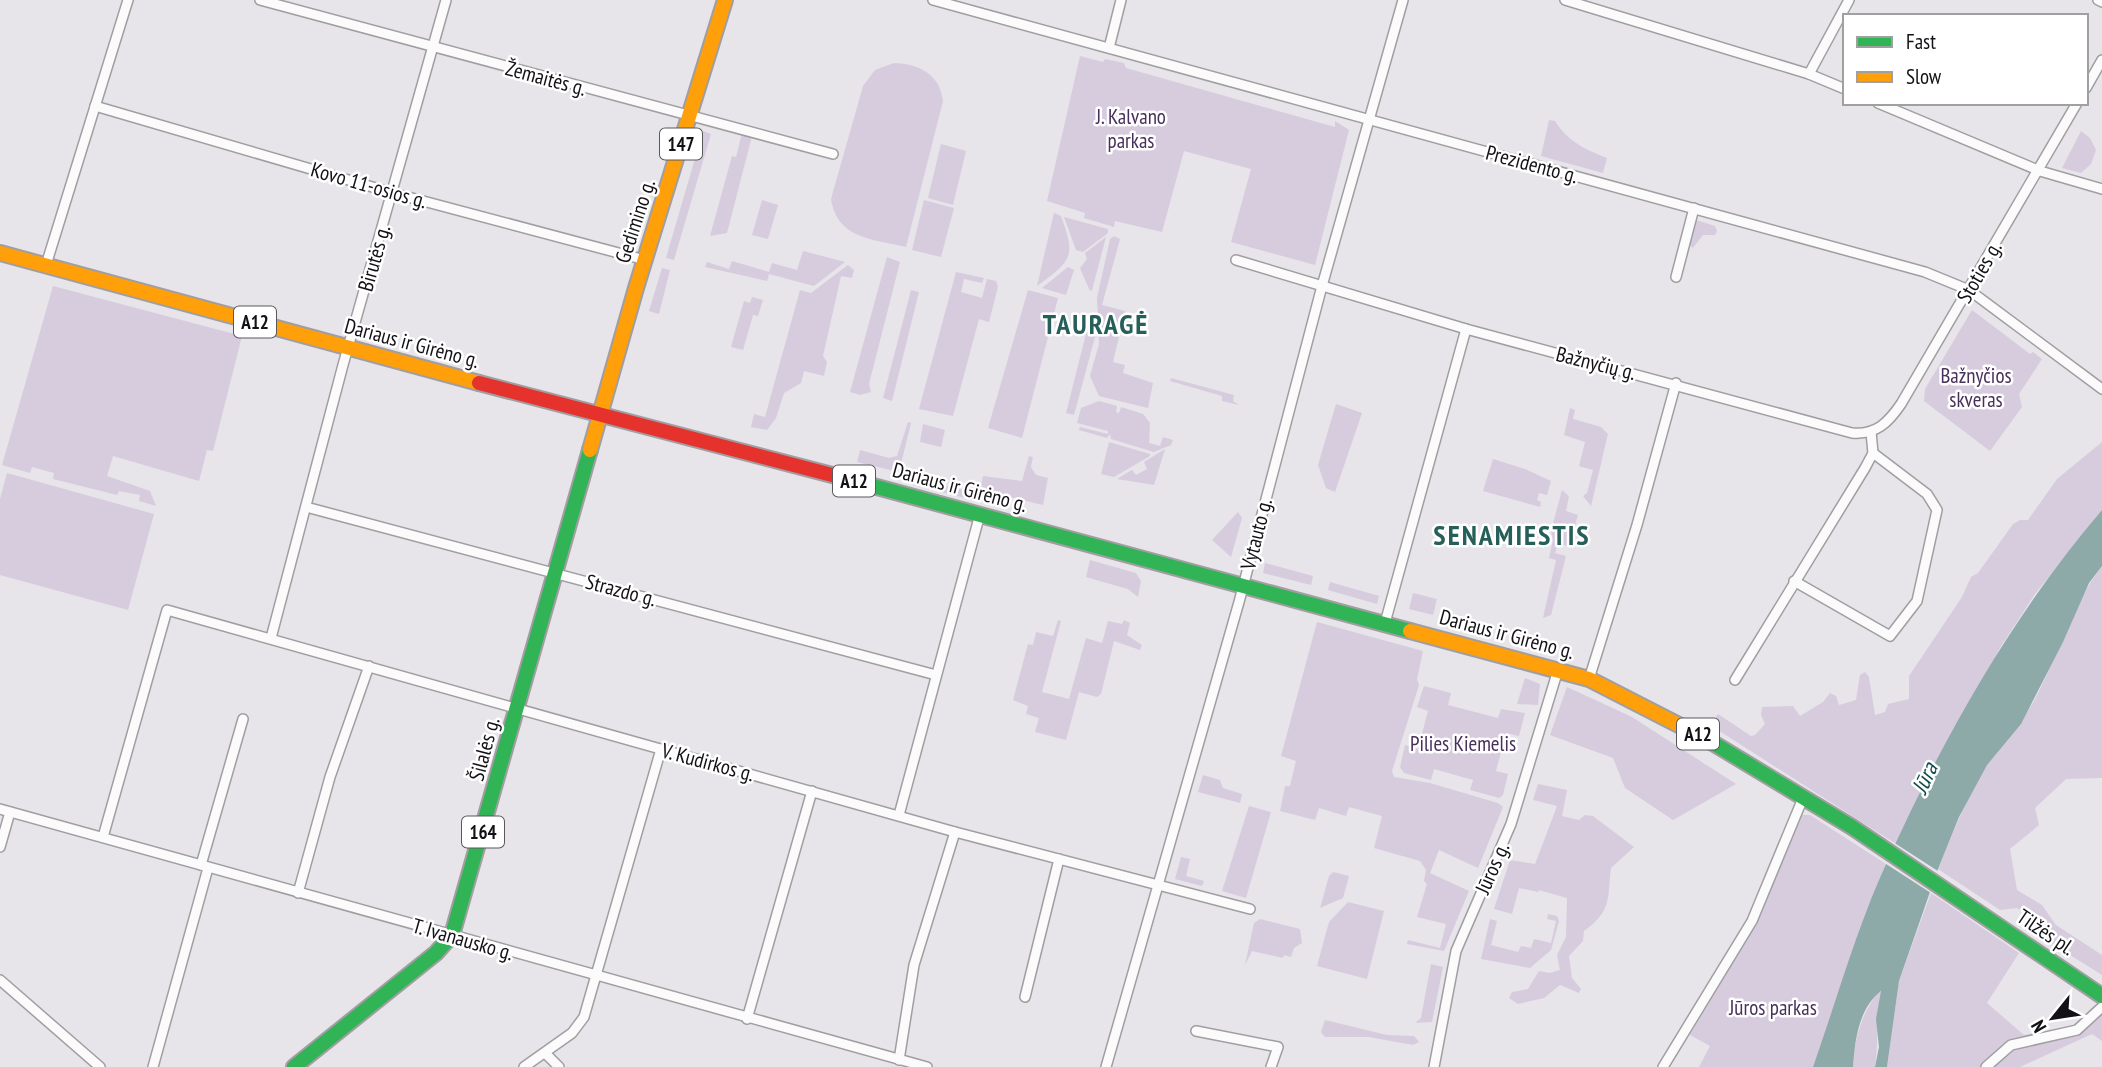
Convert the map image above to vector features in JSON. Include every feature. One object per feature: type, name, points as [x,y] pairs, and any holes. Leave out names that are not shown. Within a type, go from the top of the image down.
[{"type":"main road","name":"Gedimino g.","points":[[601,416],[645,260],[725,0]]},
{"type":"main road","name":"Dariaus ir Girėno g.","points":[[0,253],[1589,679],[1675,721],[1875,843],[1966,903]]},
{"type":"main road","name":"Šilalės g.","points":[[294,1067],[436,954],[452,935],[601,416]]},
{"type":"main road","name":"Tilžės pl.","points":[[1966,903],[2102,996]]},
{"type":"street","points":[[46,265],[128,0]]},
{"type":"street","name":"Žemaitės g.","points":[[260,0],[833,154]]},
{"type":"street","name":"Birutės g.","points":[[271,638],[446,0]]},
{"type":"street","name":"Prezidento g.","points":[[933,0],[1912,269],[1969,290],[2102,389]]},
{"type":"street","points":[[1109,48],[1121,0]]},
{"type":"street","name":"Vytauto g.","points":[[1106,1067],[1243,585],[1322,286],[1403,0]]},
{"type":"street","points":[[1565,0],[1809,74],[1843,88]]},
{"type":"street","points":[[1809,74],[1849,0]]},
{"type":"street","points":[[2088,84],[2102,60]]},
{"type":"street","points":[[1883,105],[2040,171],[2102,189]]},
{"type":"street","name":"Stoties g.","points":[[1871,432],[1885,425],[1901,404],[2040,171],[2076,105]]},
{"type":"street","name":"Kovo 11-osios g.","points":[[95,106],[393,193],[645,260]]},
{"type":"street","points":[[1676,277],[1694,208]]},
{"type":"street","name":"Bažnyčių g.","points":[[1237,261],[1466,329],[1676,383],[1852,433],[1871,432]]},
{"type":"street","points":[[1385,623],[1466,329]]},
{"type":"street","points":[[1589,679],[1637,525],[1676,383]]},
{"type":"street","points":[[1735,680],[1873,453],[1871,432]]},
{"type":"street","points":[[1794,581],[1890,636],[1917,600],[1937,522],[1936,506],[1927,494],[1873,453]]},
{"type":"street","name":"Strazdo g.","points":[[306,507],[936,675]]},
{"type":"street","points":[[899,815],[980,514]]},
{"type":"street","name":"V. Kudirkos g.","points":[[103,837],[167,610],[955,832],[1250,909]]},
{"type":"street","points":[[298,893],[330,777],[369,666]]},
{"type":"street","name":"Jūros g.","points":[[1434,1067],[1456,951],[1511,824],[1558,669]]},
{"type":"street","points":[[153,1067],[243,719]]},
{"type":"street","points":[[524,1067],[579,1027],[598,976],[661,749]]},
{"type":"street","points":[[747,1019],[812,791]]},
{"type":"street","points":[[1663,1067],[1752,921],[1803,798]]},
{"type":"street","name":"T. Ivanausko g.","points":[[0,809],[927,1067]]},
{"type":"street","points":[[0,847],[10,812]]},
{"type":"street","points":[[898,1060],[914,965],[955,832]]},
{"type":"street","points":[[1025,997],[1059,859]]},
{"type":"street","points":[[0,980],[100,1067]]},
{"type":"street","points":[[1986,1067],[2011,1045],[2077,1030],[2102,1007]]},
{"type":"street","points":[[1196,1031],[1278,1047],[1271,1067]]},
{"type":"street","points":[[545,1053],[559,1067]]},
{"type":"green space","name":"J. Kalvano parkas","points":[[1080,56],[1103,62],[1105,59],[1124,63],[1126,68],[1335,127],[1335,121],[1349,130],[1315,265],[1231,242],[1251,169],[1184,151],[1162,232],[1115,221],[1114,227],[1084,218],[1085,213],[1047,201]]},
{"type":"green space","points":[[894,63],[927,72],[938,84],[943,101],[906,247],[869,239],[849,230],[835,212],[831,199],[863,86],[875,70]]},
{"type":"green space","points":[[1549,120],[1555,121],[1578,144],[1607,158],[1603,173],[1541,156]]},
{"type":"green space","points":[[703,131],[711,134],[674,260],[666,258]]},
{"type":"green space","points":[[2081,131],[2090,138],[2096,150],[2091,164],[2081,173],[2062,168]]},
{"type":"green space","points":[[742,133],[752,136],[727,233],[710,236],[732,156],[736,157]]},
{"type":"green space","points":[[941,144],[966,151],[953,205],[928,198]]},
{"type":"green space","points":[[762,200],[778,205],[768,239],[752,235]]},
{"type":"green space","points":[[924,200],[954,208],[941,257],[912,250]]},
{"type":"green space","points":[[1054,213],[1061,216],[1066,230],[1068,257],[1058,270],[1037,286]]},
{"type":"green space","points":[[1064,217],[1108,229],[1108,233],[1083,252],[1076,250]]},
{"type":"green space","points":[[1696,220],[1715,226],[1717,231],[1715,235],[1703,235],[1693,248],[1689,245]]},
{"type":"green space","points":[[1114,236],[1120,239],[1102,305],[1125,311],[1113,362],[1125,365],[1123,373],[1153,383],[1148,408],[1099,396],[1090,376],[1099,344],[1097,298],[1110,239]]},
{"type":"green space","points":[[1106,237],[1090,291],[1080,268],[1087,259],[1085,253]]},
{"type":"green space","points":[[803,251],[845,262],[814,286],[769,274],[767,281],[705,267],[707,262],[729,269],[732,261],[769,272],[772,263],[797,270]]},
{"type":"green space","points":[[887,257],[900,262],[869,384],[871,392],[860,395],[850,392]]},
{"type":"green space","points":[[848,265],[854,270],[852,278],[841,276],[823,356],[827,362],[824,376],[804,371],[801,383],[784,393],[776,418],[767,430],[751,427],[754,414],[765,417],[800,290],[811,293]]},
{"type":"green space","points":[[1068,267],[1074,270],[1066,295],[1042,288]]},
{"type":"green space","points":[[662,268],[670,270],[659,314],[649,311]]},
{"type":"green space","points":[[956,272],[984,278],[982,283],[964,279],[961,292],[982,298],[987,279],[996,281],[998,287],[989,322],[979,319],[953,416],[919,409]]},
{"type":"green space","points":[[53,286],[242,336],[213,451],[207,450],[199,481],[113,456],[107,476],[150,491],[156,506],[139,501],[140,495],[119,491],[117,495],[53,479],[54,473],[32,467],[30,473],[2,465]]},
{"type":"green space","points":[[911,290],[919,292],[892,401],[883,398]]},
{"type":"green space","points":[[1028,290],[1058,298],[1022,438],[988,428]]},
{"type":"green space","points":[[752,297],[763,300],[758,316],[753,315],[743,350],[731,347],[744,301],[750,303]]},
{"type":"green space","name":"Bažnyčios skveras","points":[[1972,310],[2030,354],[2033,352],[2042,359],[2019,394],[2022,407],[1990,451],[1924,401],[1925,389]]},
{"type":"green space","points":[[1091,314],[1095,337],[1074,415],[1066,413]]},
{"type":"green space","points":[[1171,378],[1234,395],[1233,401],[1239,405],[1222,401],[1222,396],[1170,381]]},
{"type":"green space","points":[[1099,401],[1117,406],[1116,412],[1119,413],[1121,407],[1143,414],[1150,423],[1149,443],[1160,446],[1163,437],[1173,440],[1171,445],[1154,452],[1111,439],[1110,434],[1107,438],[1079,430],[1080,427],[1108,434],[1108,431],[1077,423],[1081,408]]},
{"type":"green space","points":[[1336,404],[1362,413],[1335,492],[1326,488],[1318,465]]},
{"type":"green space","points":[[1570,408],[1575,410],[1573,419],[1601,427],[1608,434],[1591,506],[1583,496],[1587,493],[1593,470],[1579,466],[1585,442],[1564,435]]},
{"type":"green space","points":[[908,422],[911,423],[899,472],[857,462],[860,450],[889,458],[897,456]]},
{"type":"green space","points":[[923,424],[945,430],[941,447],[920,442]]},
{"type":"green space","points":[[1109,442],[1150,456],[1114,477],[1101,474]]},
{"type":"green space","points":[[2102,442],[2102,510],[2035,594],[2000,648],[1896,844],[1710,725],[1718,714],[1751,736],[1755,735],[1765,724],[1761,715],[1762,707],[1793,706],[1800,716],[1823,702],[1830,693],[1836,696],[1839,705],[1856,700],[1860,675],[1865,672],[1869,677],[1875,715],[1885,712],[1888,704],[1909,699],[1909,676],[1962,597],[1971,577],[1978,573],[2013,524],[2028,520],[2057,479]]},
{"type":"green space","points":[[1165,449],[1154,485],[1117,479],[1132,470],[1136,475],[1147,469],[1144,462]]},
{"type":"green space","points":[[1029,456],[1033,457],[1031,467],[1036,475],[1048,478],[1043,505],[980,490],[983,476],[1022,481]]},
{"type":"green space","points":[[1493,459],[1551,481],[1547,495],[1539,493],[1537,500],[1541,502],[1540,507],[1483,491]]},
{"type":"green space","points":[[7,473],[154,514],[128,610],[0,575],[0,499]]},
{"type":"green space","points":[[912,477],[967,491],[965,498],[910,484]]},
{"type":"green space","points":[[1562,490],[1569,496],[1566,511],[1578,515],[1569,546],[1558,544],[1555,553],[1566,556],[1551,615],[1543,618],[1556,560],[1549,558],[1553,540],[1551,531]]},
{"type":"green space","points":[[1238,512],[1242,518],[1231,557],[1212,540]]},
{"type":"green space","points":[[1090,560],[1136,573],[1141,581],[1138,597],[1128,589],[1086,577]]},
{"type":"green space","points":[[1265,563],[1313,576],[1311,585],[1263,573]]},
{"type":"green space","points":[[2102,566],[2102,778],[2066,779],[2035,808],[2039,825],[2010,849],[2017,890],[2042,905],[2056,925],[2102,955],[2102,975],[2030,930],[2028,916],[2017,908],[2000,910],[1938,869],[1973,788],[2035,699],[2082,597]]},
{"type":"green space","points":[[1330,582],[1379,596],[1377,604],[1328,590]]},
{"type":"green space","points":[[1413,593],[1437,599],[1433,615],[1409,609]]},
{"type":"green space","points":[[1058,620],[1061,621],[1042,692],[1069,699],[1086,638],[1102,643],[1108,621],[1122,624],[1124,620],[1130,623],[1127,635],[1142,645],[1140,650],[1114,641],[1101,694],[1097,697],[1079,692],[1066,740],[1035,732],[1039,718],[1026,714],[1028,706],[1013,700],[1028,644],[1033,645],[1036,632],[1053,636]]},
{"type":"green space","points":[[1317,622],[1423,651],[1417,679],[1419,685],[1392,771],[1394,777],[1430,783],[1498,803],[1503,807],[1478,868],[1439,850],[1430,873],[1469,891],[1444,951],[1407,944],[1408,940],[1440,948],[1446,924],[1417,917],[1427,884],[1424,881],[1426,870],[1420,861],[1374,848],[1382,816],[1349,807],[1346,816],[1319,808],[1315,820],[1280,811],[1285,786],[1290,786],[1296,761],[1281,756]]},
{"type":"green space","points":[[1525,678],[1540,684],[1538,705],[1517,704]]},
{"type":"green space","name":"Pilies Kiemelis","points":[[1424,686],[1451,693],[1448,705],[1498,718],[1501,709],[1525,713],[1519,736],[1506,733],[1496,771],[1508,774],[1503,795],[1499,798],[1470,790],[1473,780],[1434,769],[1431,780],[1404,773],[1400,767],[1405,745],[1418,749],[1428,711],[1417,707]]},
{"type":"green space","points":[[1567,687],[1632,717],[1736,784],[1673,820],[1625,788],[1613,758],[1550,735]]},
{"type":"green space","points":[[1203,775],[1220,780],[1223,788],[1242,794],[1240,803],[1198,792]]},
{"type":"green space","points":[[1538,784],[1567,790],[1562,816],[1579,820],[1585,815],[1593,816],[1634,847],[1611,868],[1604,910],[1584,931],[1583,941],[1569,956],[1572,978],[1581,989],[1579,993],[1560,985],[1544,998],[1518,1004],[1509,998],[1512,992],[1528,989],[1539,971],[1550,973],[1560,970],[1557,955],[1566,937],[1567,898],[1539,890],[1519,888],[1512,914],[1494,909],[1510,860],[1535,864],[1557,806],[1533,800]]},
{"type":"green space","points":[[1249,806],[1271,812],[1246,898],[1222,891]]},
{"type":"green space","name":"Jūros parkas","points":[[1802,815],[1810,815],[1886,864],[1813,1067],[1699,1067],[1710,1046],[1690,1035],[1761,914]]},
{"type":"green space","points":[[1181,857],[1190,859],[1186,876],[1204,881],[1202,886],[1175,879]]},
{"type":"green space","points":[[1333,872],[1349,876],[1343,898],[1320,908],[1329,876]]},
{"type":"green space","points":[[1931,893],[2019,953],[1987,1003],[2024,1035],[2072,1027],[2095,1005],[2102,1010],[2102,1041],[2092,1034],[2020,1067],[1887,1067],[1899,981]]},
{"type":"green space","points":[[1348,902],[1384,911],[1367,979],[1317,966],[1329,922]]},
{"type":"green space","points":[[1548,914],[1557,916],[1559,921],[1551,950],[1530,968],[1481,959],[1490,919],[1497,921],[1491,945],[1518,952],[1521,946],[1531,948],[1534,939],[1551,943],[1556,921],[1547,919]]},
{"type":"green space","points":[[1260,919],[1300,929],[1302,943],[1294,948],[1291,957],[1284,955],[1283,958],[1252,951],[1245,965],[1254,923]]},
{"type":"green space","points":[[1431,964],[1443,967],[1432,1022],[1415,1023],[1421,1018]]},
{"type":"green space","points":[[1878,992],[1882,992],[1882,996],[1875,1067],[1853,1067],[1860,1028]]},
{"type":"green space","points":[[1325,1020],[1387,1035],[1414,1036],[1419,1042],[1413,1045],[1369,1037],[1325,1037],[1321,1032]]},
{"type":"shaded area","points":[[2102,510],[2102,566],[2089,583],[2063,642],[2021,724],[1987,765],[1959,817],[1938,869],[1899,981],[1887,1067],[1875,1067],[1879,1047],[1876,1019],[1881,991],[1867,1007],[1859,1026],[1853,1067],[1813,1067],[1876,887],[1932,769],[1982,678],[2010,634],[2039,591]]},
{"type":"pier","points":[[1893,842],[1941,873],[1934,895],[1883,862]]},
{"type":"traffic: fast","points":[[294,1067],[436,953],[452,935],[590,450]]},
{"type":"traffic: fast","points":[[836,476],[1410,631]]},
{"type":"traffic: fast","points":[[1708,740],[1852,827],[2102,996]]},
{"type":"traffic: slow","points":[[590,450],[636,288],[725,0]]},
{"type":"traffic: slow","points":[[0,253],[479,383]]},
{"type":"traffic: slow","points":[[1410,631],[1589,679],[1708,740]]},
{"type":"traffic: jam","points":[[479,383],[836,476]]},
{"type":"district","name":"TAURAGĖ","points":[[1096,323]]},
{"type":"district","name":"SENAMIESTIS","points":[[1512,534]]},
{"type":"water label","name":"Jūra","points":[[1924,778]]}]
